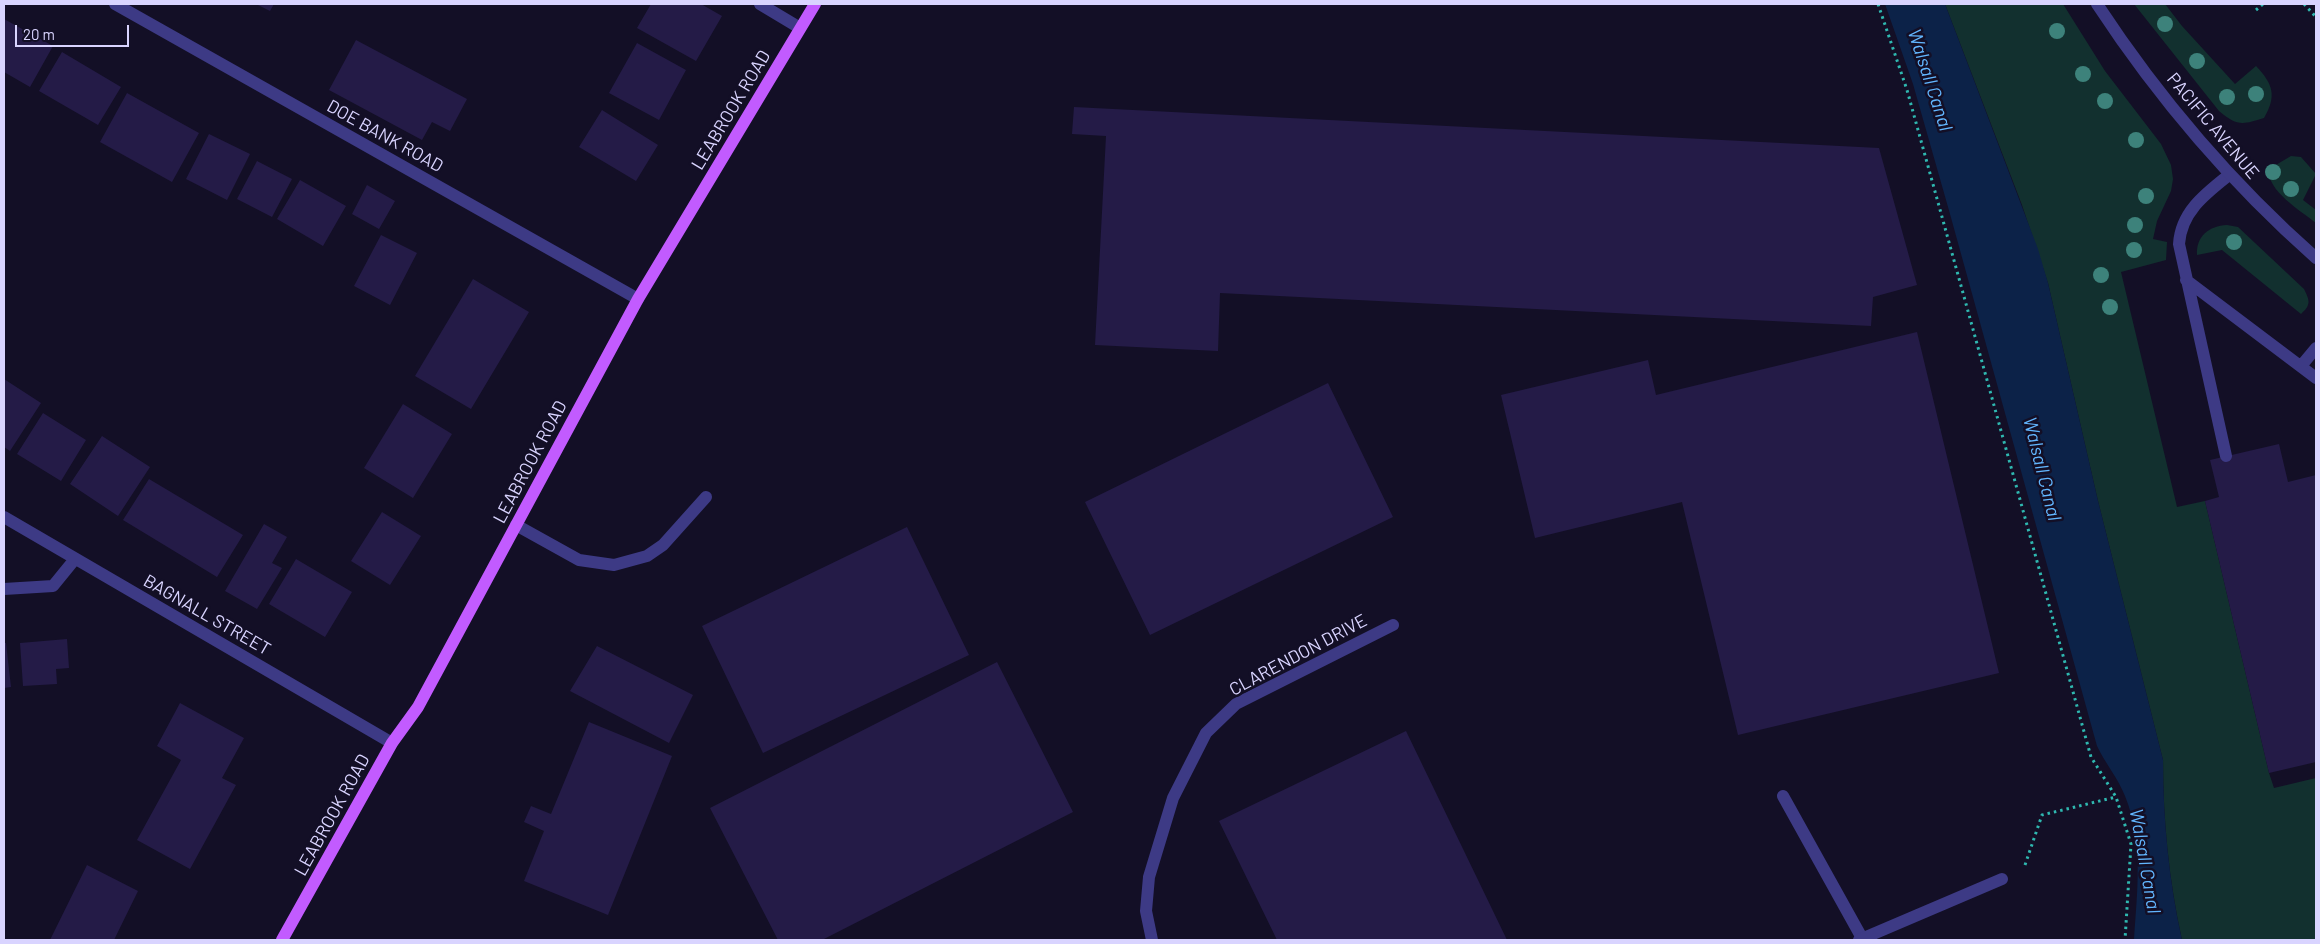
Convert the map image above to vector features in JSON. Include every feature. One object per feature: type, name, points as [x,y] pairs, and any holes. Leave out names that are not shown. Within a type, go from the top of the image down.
[{"type":"main road","name":"LEABROOK ROAD","points":[[282,940],[392,743],[418,707],[638,299],[815,4]]},
{"type":"street","name":"DOE BANK ROAD","points":[[115,4],[638,299]]},
{"type":"street","points":[[760,4],[800,28]]},
{"type":"street","name":"PACIFIC AVENUE","points":[[2097,4],[2124,45],[2229,176],[2316,258]]},
{"type":"street","points":[[2226,456],[2179,244],[2180,232],[2189,212],[2204,195],[2229,176]]},
{"type":"street","points":[[2186,280],[2316,378]]},
{"type":"street","points":[[2301,366],[2316,348]]},
{"type":"street","points":[[516,526],[579,560],[614,565],[647,556],[663,545],[706,497]]},
{"type":"street","name":"BAGNALL STREET","points":[[4,517],[392,743]]},
{"type":"street","points":[[4,588],[53,586],[75,559]]},
{"type":"street","name":"CLARENDON DRIVE","points":[[1152,940],[1146,911],[1149,876],[1173,798],[1206,733],[1236,704],[1393,625]]},
{"type":"street","points":[[1783,796],[1860,939],[2002,879]]},
{"type":"path","points":[[1878,4],[1907,90],[2091,757],[2116,796],[2131,844],[2125,940]]},
{"type":"path","points":[[2256,10],[2263,4]]},
{"type":"path","points":[[2304,4],[2316,17]]},
{"type":"path","points":[[2002,879],[2025,866],[2042,815],[2116,796]]},
{"type":"green space","points":[[1945,4],[2063,4],[2105,71],[2161,144],[2171,165],[2173,179],[2171,191],[2157,221],[2153,239],[2167,242],[2166,260],[2121,272],[2177,507],[2205,501],[2274,788],[2316,778],[2316,940],[2182,940],[2168,851],[2164,806],[2163,760],[2098,501],[2048,283],[2022,205]]},
{"type":"green space","points":[[2134,4],[2165,4],[2182,26],[2235,84],[2256,66],[2266,79],[2271,90],[2271,103],[2264,118],[2240,123],[2235,122],[2219,111]]},
{"type":"green space","points":[[2291,156],[2301,157],[2316,174],[2303,200],[2316,210],[2316,223],[2279,192],[2273,185],[2270,177],[2269,169]]},
{"type":"green space","points":[[2227,225],[2238,227],[2304,289],[2308,305],[2301,314],[2222,250],[2197,255],[2199,242],[2205,233],[2215,227]]},
{"type":"water","name":"Walsall Canal","points":[[1885,4],[1945,4],[2038,249],[2048,283],[2098,501],[2163,760],[2168,851],[2182,940],[2134,940],[2138,867],[2135,831],[2131,813],[2122,789],[2097,746],[1913,84]]},
{"type":"building","points":[[256,4],[274,4],[270,11]]},
{"type":"building","points":[[651,4],[701,4],[722,16],[696,61],[637,28]]},
{"type":"building","points":[[4,19],[53,46],[30,87],[4,72]]},
{"type":"building","points":[[356,40],[467,99],[450,131],[432,122],[422,140],[329,90]]},
{"type":"building","points":[[637,43],[686,70],[659,120],[609,93]]},
{"type":"building","points":[[62,52],[121,87],[98,125],[39,91]]},
{"type":"building","points":[[127,93],[199,133],[172,182],[100,142]]},
{"type":"building","points":[[1074,107],[1879,148],[1917,285],[1873,297],[1871,326],[1220,293],[1218,351],[1095,345],[1106,136],[1072,134]]},
{"type":"building","points":[[602,110],[658,145],[636,181],[579,147]]},
{"type":"building","points":[[209,134],[250,154],[227,200],[186,179]]},
{"type":"building","points":[[257,161],[292,179],[272,217],[237,199]]},
{"type":"building","points":[[300,180],[346,206],[323,246],[277,219]]},
{"type":"building","points":[[367,185],[395,201],[379,229],[352,214]]},
{"type":"building","points":[[381,235],[417,253],[390,305],[354,286]]},
{"type":"building","points":[[473,279],[529,312],[471,409],[415,376]]},
{"type":"building","points":[[1917,332],[1999,673],[1738,735],[1682,502],[1535,538],[1501,395],[1648,360],[1656,395]]},
{"type":"building","points":[[4,379],[41,403],[10,451],[4,447]]},
{"type":"building","points":[[1328,383],[1393,517],[1150,635],[1085,502]]},
{"type":"building","points":[[403,404],[452,434],[413,498],[364,468]]},
{"type":"building","points":[[43,413],[86,440],[61,481],[17,454]]},
{"type":"building","points":[[102,436],[150,467],[118,516],[70,484]]},
{"type":"building","points":[[2279,444],[2288,482],[2316,475],[2316,762],[2269,773],[2205,501],[2219,497],[2210,460]]},
{"type":"building","points":[[149,479],[243,535],[217,577],[123,520]]},
{"type":"building","points":[[382,512],[421,536],[390,585],[351,561]]},
{"type":"building","points":[[264,524],[287,537],[272,563],[282,568],[257,609],[225,591]]},
{"type":"building","points":[[907,527],[969,655],[763,753],[702,626]]},
{"type":"building","points":[[296,559],[352,592],[325,637],[269,604]]},
{"type":"building","points":[[67,639],[69,668],[56,669],[57,684],[23,686],[20,643]]},
{"type":"building","points":[[4,643],[6,643],[11,687],[4,688]]},
{"type":"building","points":[[597,646],[693,695],[669,743],[570,691]]},
{"type":"building","points":[[997,662],[1073,812],[822,940],[778,940],[710,808]]},
{"type":"building","points":[[180,703],[244,738],[222,778],[236,785],[190,869],[137,840],[181,760],[157,746]]},
{"type":"building","points":[[589,722],[672,756],[608,915],[524,881],[544,831],[524,822],[531,806],[551,814]]},
{"type":"building","points":[[1406,731],[1507,940],[1277,940],[1219,821]]},
{"type":"building","points":[[87,865],[138,891],[114,940],[50,940]]}]
